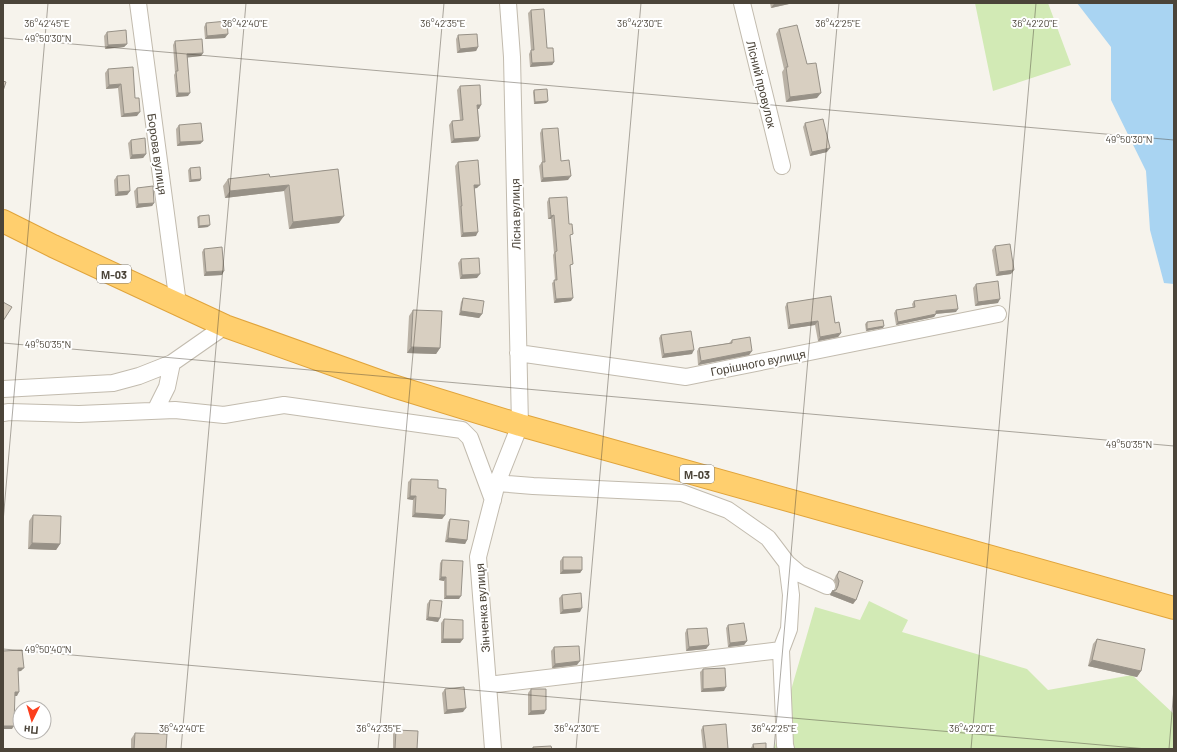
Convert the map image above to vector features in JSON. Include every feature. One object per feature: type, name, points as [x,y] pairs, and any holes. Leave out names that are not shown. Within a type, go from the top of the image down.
[{"type":"highway","name":"М-03","points":[[3,221],[225,326],[393,386],[520,425],[1174,608]]},
{"type":"street","name":"Борова вулиця","points":[[138,3],[178,304]]},
{"type":"street","name":"Лісна вулиця","points":[[508,3],[512,57],[520,425]]},
{"type":"street","name":"Лісний провулок","points":[[742,3],[782,166]]},
{"type":"street","name":"Горішного вулиця","points":[[518,353],[686,377],[998,314]]},
{"type":"street","points":[[3,389],[113,383],[139,376],[172,363],[225,326]]},
{"type":"street","points":[[155,411],[167,387],[172,363]]},
{"type":"street","points":[[3,413],[79,414],[175,410],[224,415],[284,405],[462,430],[470,438],[492,500]]},
{"type":"street","name":"Зінченка вулиця","points":[[493,749],[478,557],[497,483],[520,425]]},
{"type":"street","points":[[497,483],[682,493],[728,510],[768,538],[787,563],[800,574],[827,586]]},
{"type":"street","points":[[786,749],[781,650],[789,629],[791,595],[787,563]]},
{"type":"street","points":[[488,685],[781,650]]},
{"type":"green space","points":[[975,3],[1048,3],[1071,65],[993,91]]},
{"type":"green space","points":[[869,601],[908,620],[902,632],[1027,669],[1048,690],[1132,675],[1174,714],[1173,749],[774,749],[815,607],[860,620]]},
{"type":"water","points":[[1077,3],[1174,3],[1174,284],[1164,283],[1150,230],[1146,171],[1111,100],[1111,47]]},
{"type":"building","points":[[544,9],[547,48],[553,48],[554,62],[532,63],[531,50],[534,50],[531,10]]},
{"type":"building","points":[[227,21],[228,34],[207,36],[206,23]]},
{"type":"building","points":[[797,25],[807,64],[816,63],[821,93],[790,97],[786,67],[788,67],[779,29]]},
{"type":"building","points":[[126,30],[127,44],[108,45],[107,32]]},
{"type":"building","points":[[477,34],[478,47],[460,49],[458,35]]},
{"type":"building","points":[[202,39],[203,53],[187,54],[190,93],[178,93],[176,71],[178,71],[175,41]]},
{"type":"building","points":[[133,67],[135,98],[139,98],[140,112],[124,114],[121,84],[109,85],[108,69]]},
{"type":"building","points":[[3,81],[6,82],[3,91]]},
{"type":"building","points":[[480,85],[481,105],[477,105],[480,137],[454,139],[452,121],[463,120],[460,86]]},
{"type":"building","points":[[547,89],[548,101],[535,102],[534,90]]},
{"type":"building","points":[[823,119],[830,148],[812,152],[805,123]]},
{"type":"building","points":[[201,123],[203,141],[180,142],[179,125]]},
{"type":"building","points":[[558,128],[561,161],[569,160],[571,176],[543,178],[542,162],[545,162],[542,129]]},
{"type":"building","points":[[145,138],[146,154],[132,155],[131,140]]},
{"type":"building","points":[[478,160],[480,185],[474,185],[478,232],[463,233],[458,162]]},
{"type":"building","points":[[200,167],[201,179],[191,180],[190,168]]},
{"type":"building","points":[[338,169],[344,216],[293,222],[289,185],[230,191],[228,179],[269,174],[270,177]]},
{"type":"building","points":[[129,175],[130,191],[118,192],[117,176]]},
{"type":"building","points":[[153,186],[154,203],[138,204],[137,188]]},
{"type":"building","points":[[567,197],[569,224],[572,224],[573,234],[570,235],[573,264],[570,265],[573,298],[556,299],[554,280],[557,280],[555,252],[557,251],[554,215],[551,216],[549,198]]},
{"type":"building","points":[[209,215],[210,225],[199,226],[199,216]]},
{"type":"building","points":[[1010,244],[1014,270],[999,272],[995,246]]},
{"type":"building","points":[[222,247],[224,271],[206,272],[204,249]]},
{"type":"building","points":[[479,258],[480,274],[462,275],[461,259]]},
{"type":"building","points":[[998,281],[1000,299],[978,302],[976,284]]},
{"type":"building","points":[[956,295],[958,309],[936,311],[936,314],[898,322],[896,310],[915,307],[914,301]]},
{"type":"building","points":[[831,296],[835,323],[839,322],[841,333],[820,337],[818,321],[790,325],[787,303]]},
{"type":"building","points":[[463,298],[484,301],[482,314],[461,311]]},
{"type":"building","points":[[3,302],[12,307],[3,321]]},
{"type":"building","points":[[413,310],[442,311],[440,348],[411,347]]},
{"type":"building","points":[[883,320],[884,326],[867,329],[867,322]]},
{"type":"building","points":[[691,331],[694,350],[664,354],[661,335]]},
{"type":"building","points":[[750,337],[752,351],[701,361],[699,348],[732,343],[732,340]]},
{"type":"building","points":[[411,479],[438,480],[438,488],[446,489],[445,515],[415,513],[416,496],[410,496]]},
{"type":"building","points":[[33,515],[61,516],[60,544],[32,543]]},
{"type":"building","points":[[450,519],[469,521],[467,540],[448,538]]},
{"type":"building","points":[[563,557],[582,557],[582,570],[563,570]]},
{"type":"building","points":[[442,560],[463,561],[461,596],[446,596],[446,577],[441,577]]},
{"type":"building","points":[[839,571],[863,581],[856,600],[832,591],[836,590],[838,586],[839,581],[837,576]]},
{"type":"building","points":[[581,593],[582,608],[563,610],[562,595]]},
{"type":"building","points":[[430,600],[442,601],[440,618],[428,617]]},
{"type":"building","points":[[444,619],[463,620],[463,639],[443,639]]},
{"type":"building","points":[[744,623],[747,641],[730,643],[728,625]]},
{"type":"building","points":[[707,628],[709,645],[689,647],[687,629]]},
{"type":"building","points":[[1097,639],[1145,649],[1141,671],[1092,660]]},
{"type":"building","points":[[579,646],[580,661],[555,664],[554,647]]},
{"type":"building","points":[[22,650],[24,668],[18,668],[19,692],[15,692],[15,700],[12,700],[12,726],[3,726],[3,651]]},
{"type":"building","points":[[725,668],[726,687],[703,689],[703,669]]},
{"type":"building","points":[[464,687],[466,708],[447,710],[445,689]]},
{"type":"building","points":[[531,689],[546,689],[546,710],[531,711]]},
{"type":"building","points":[[726,724],[728,749],[706,749],[703,726]]},
{"type":"building","points":[[396,730],[418,731],[417,749],[395,749]]},
{"type":"building","points":[[135,733],[167,734],[166,749],[134,749]]},
{"type":"building","points":[[766,743],[766,749],[754,749],[753,744]]},
{"type":"building","points":[[551,746],[552,749],[533,749],[533,747]]}]
